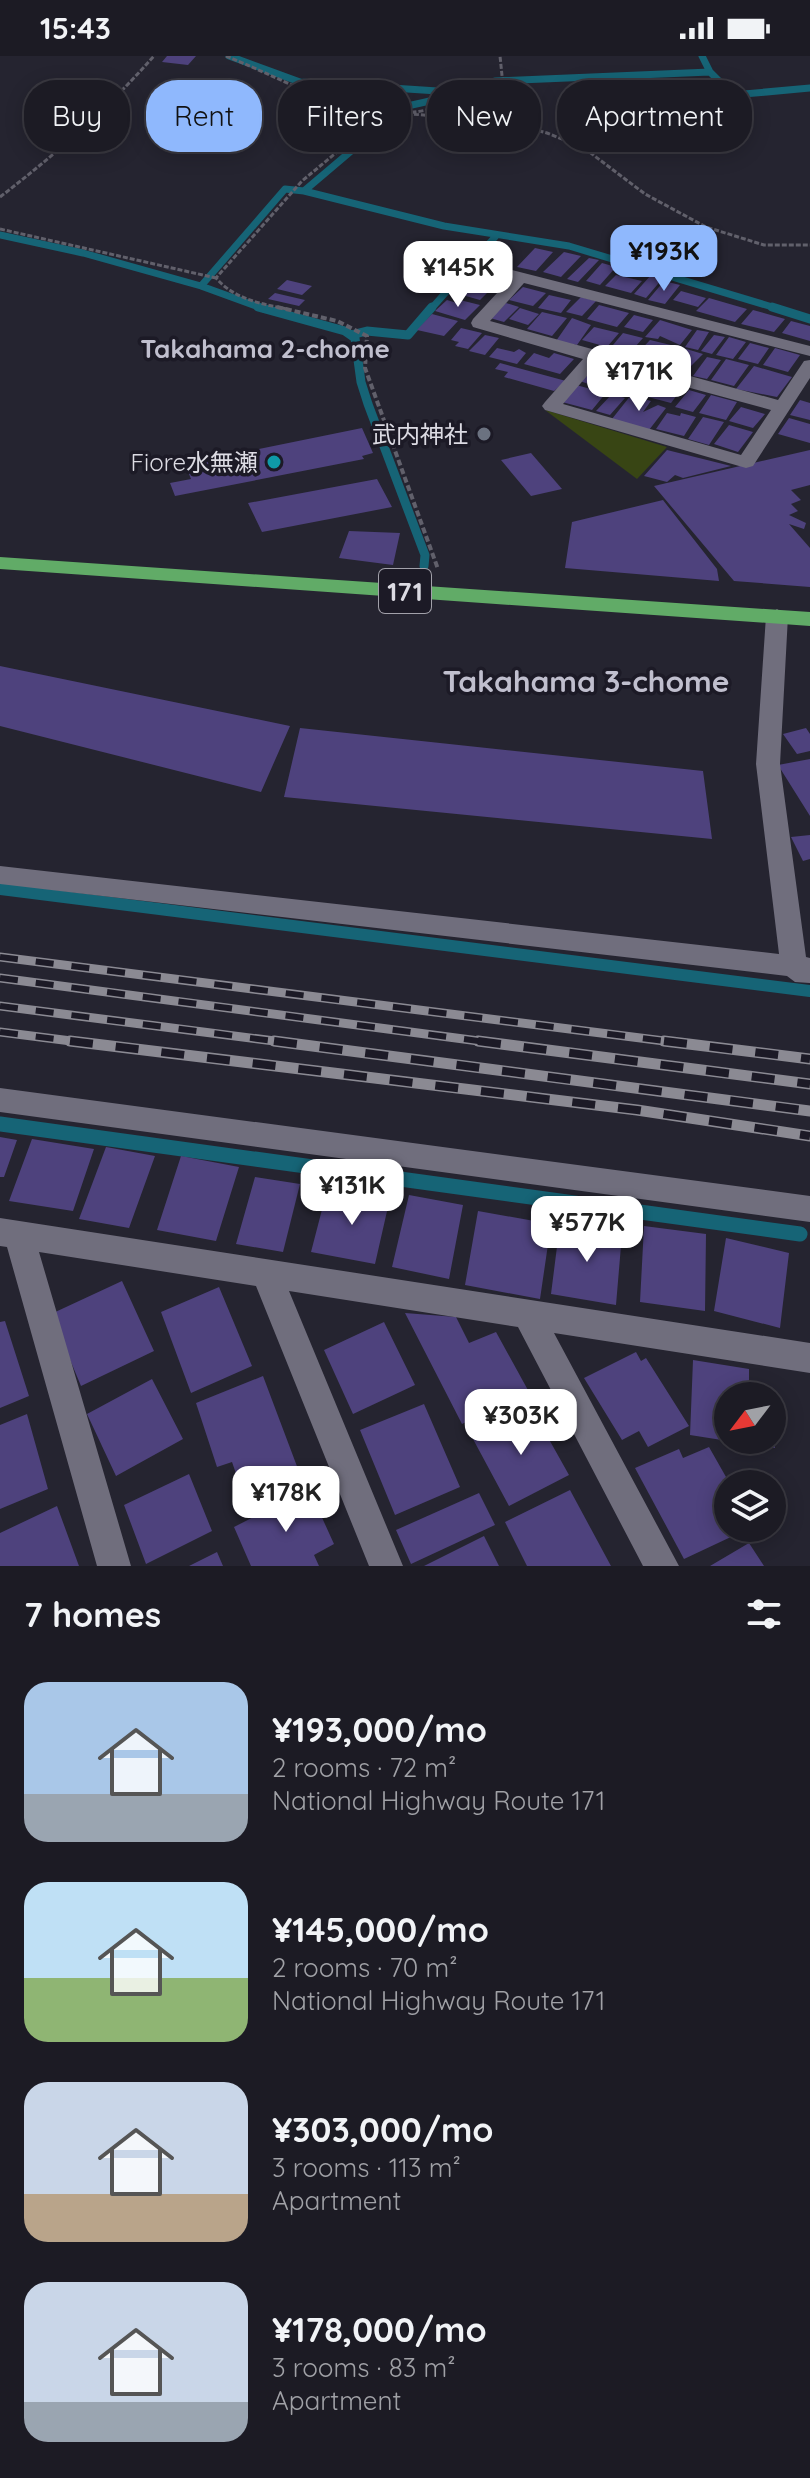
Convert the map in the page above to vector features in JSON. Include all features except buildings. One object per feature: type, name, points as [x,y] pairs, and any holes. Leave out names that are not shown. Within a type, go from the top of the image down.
[{"type":"highway","name":"171","points":[[0,563],[810,619]]},
{"type":"street","points":[[500,272],[810,351]]},
{"type":"street","points":[[521,277],[479,323],[782,407]]},
{"type":"street","points":[[594,357],[551,406],[746,462],[810,365]]},
{"type":"street","points":[[0,875],[806,973],[768,764],[777,616]]},
{"type":"street","points":[[0,1100],[810,1209]]},
{"type":"street","points":[[114,1566],[10,1234],[810,1358]]},
{"type":"street","points":[[267,1276],[386,1566]]},
{"type":"street","points":[[528,1315],[662,1566]]},
{"type":"path","points":[[0,197],[59,152],[120,95],[154,56]]},
{"type":"path","points":[[226,56],[288,80]]},
{"type":"path","points":[[411,110],[480,94],[503,85],[500,56]]},
{"type":"path","points":[[411,114],[505,122],[547,133],[584,148],[645,194],[706,227],[764,245],[810,245]]},
{"type":"path","points":[[215,278],[300,184],[338,152]]},
{"type":"path","points":[[0,229],[215,278],[220,285],[243,297],[350,325],[367,336],[365,368],[447,594]]},
{"type":"green space","points":[[545,410],[667,447],[637,479]]},
{"type":"waterway","points":[[229,56],[300,82],[427,90]]},
{"type":"waterway","points":[[702,56],[710,72]]},
{"type":"waterway","points":[[304,191],[403,107],[470,92],[495,81],[710,72]]},
{"type":"waterway","points":[[710,72],[727,89],[744,94],[810,88]]},
{"type":"waterway","points":[[201,286],[285,189],[304,191]]},
{"type":"waterway","points":[[304,191],[444,226],[569,246],[779,309]]},
{"type":"waterway","points":[[0,235],[83,253],[201,286]]},
{"type":"waterway","points":[[431,309],[495,237]]},
{"type":"waterway","points":[[201,286],[260,308]]},
{"type":"waterway","points":[[351,335],[367,331],[408,335],[432,307]]},
{"type":"waterway","points":[[772,307],[810,319]]},
{"type":"waterway","points":[[260,308],[345,331],[355,338],[361,382],[425,555],[424,566]]},
{"type":"waterway","points":[[260,308],[264,309]]},
{"type":"waterway","points":[[0,889],[810,991]]},
{"type":"waterway","points":[[0,1124],[800,1234]]},
{"type":"railway","points":[[0,957],[671,1042]]},
{"type":"railway","points":[[0,978],[494,1043]]},
{"type":"railway","points":[[0,1006],[290,1043]]},
{"type":"railway","points":[[0,1032],[87,1043]]},
{"type":"railway","points":[[70,1041],[637,1110],[810,1136]]},
{"type":"railway","points":[[274,1041],[810,1111]]},
{"type":"railway","points":[[478,1041],[810,1084]]},
{"type":"railway","points":[[664,1041],[671,1042]]},
{"type":"railway","points":[[671,1042],[810,1059]]},
{"type":"railway","points":[[671,1042],[680,1043]]},
{"type":"place","name":"武内神社","points":[[484,434]]},
{"type":"place","name":"Fiore水無瀬","points":[[274,462]]},
{"type":"district","name":"Takahama 2-chome","points":[[265,348]]},
{"type":"district","name":"Takahama 3-chome","points":[[586,681]]}]
